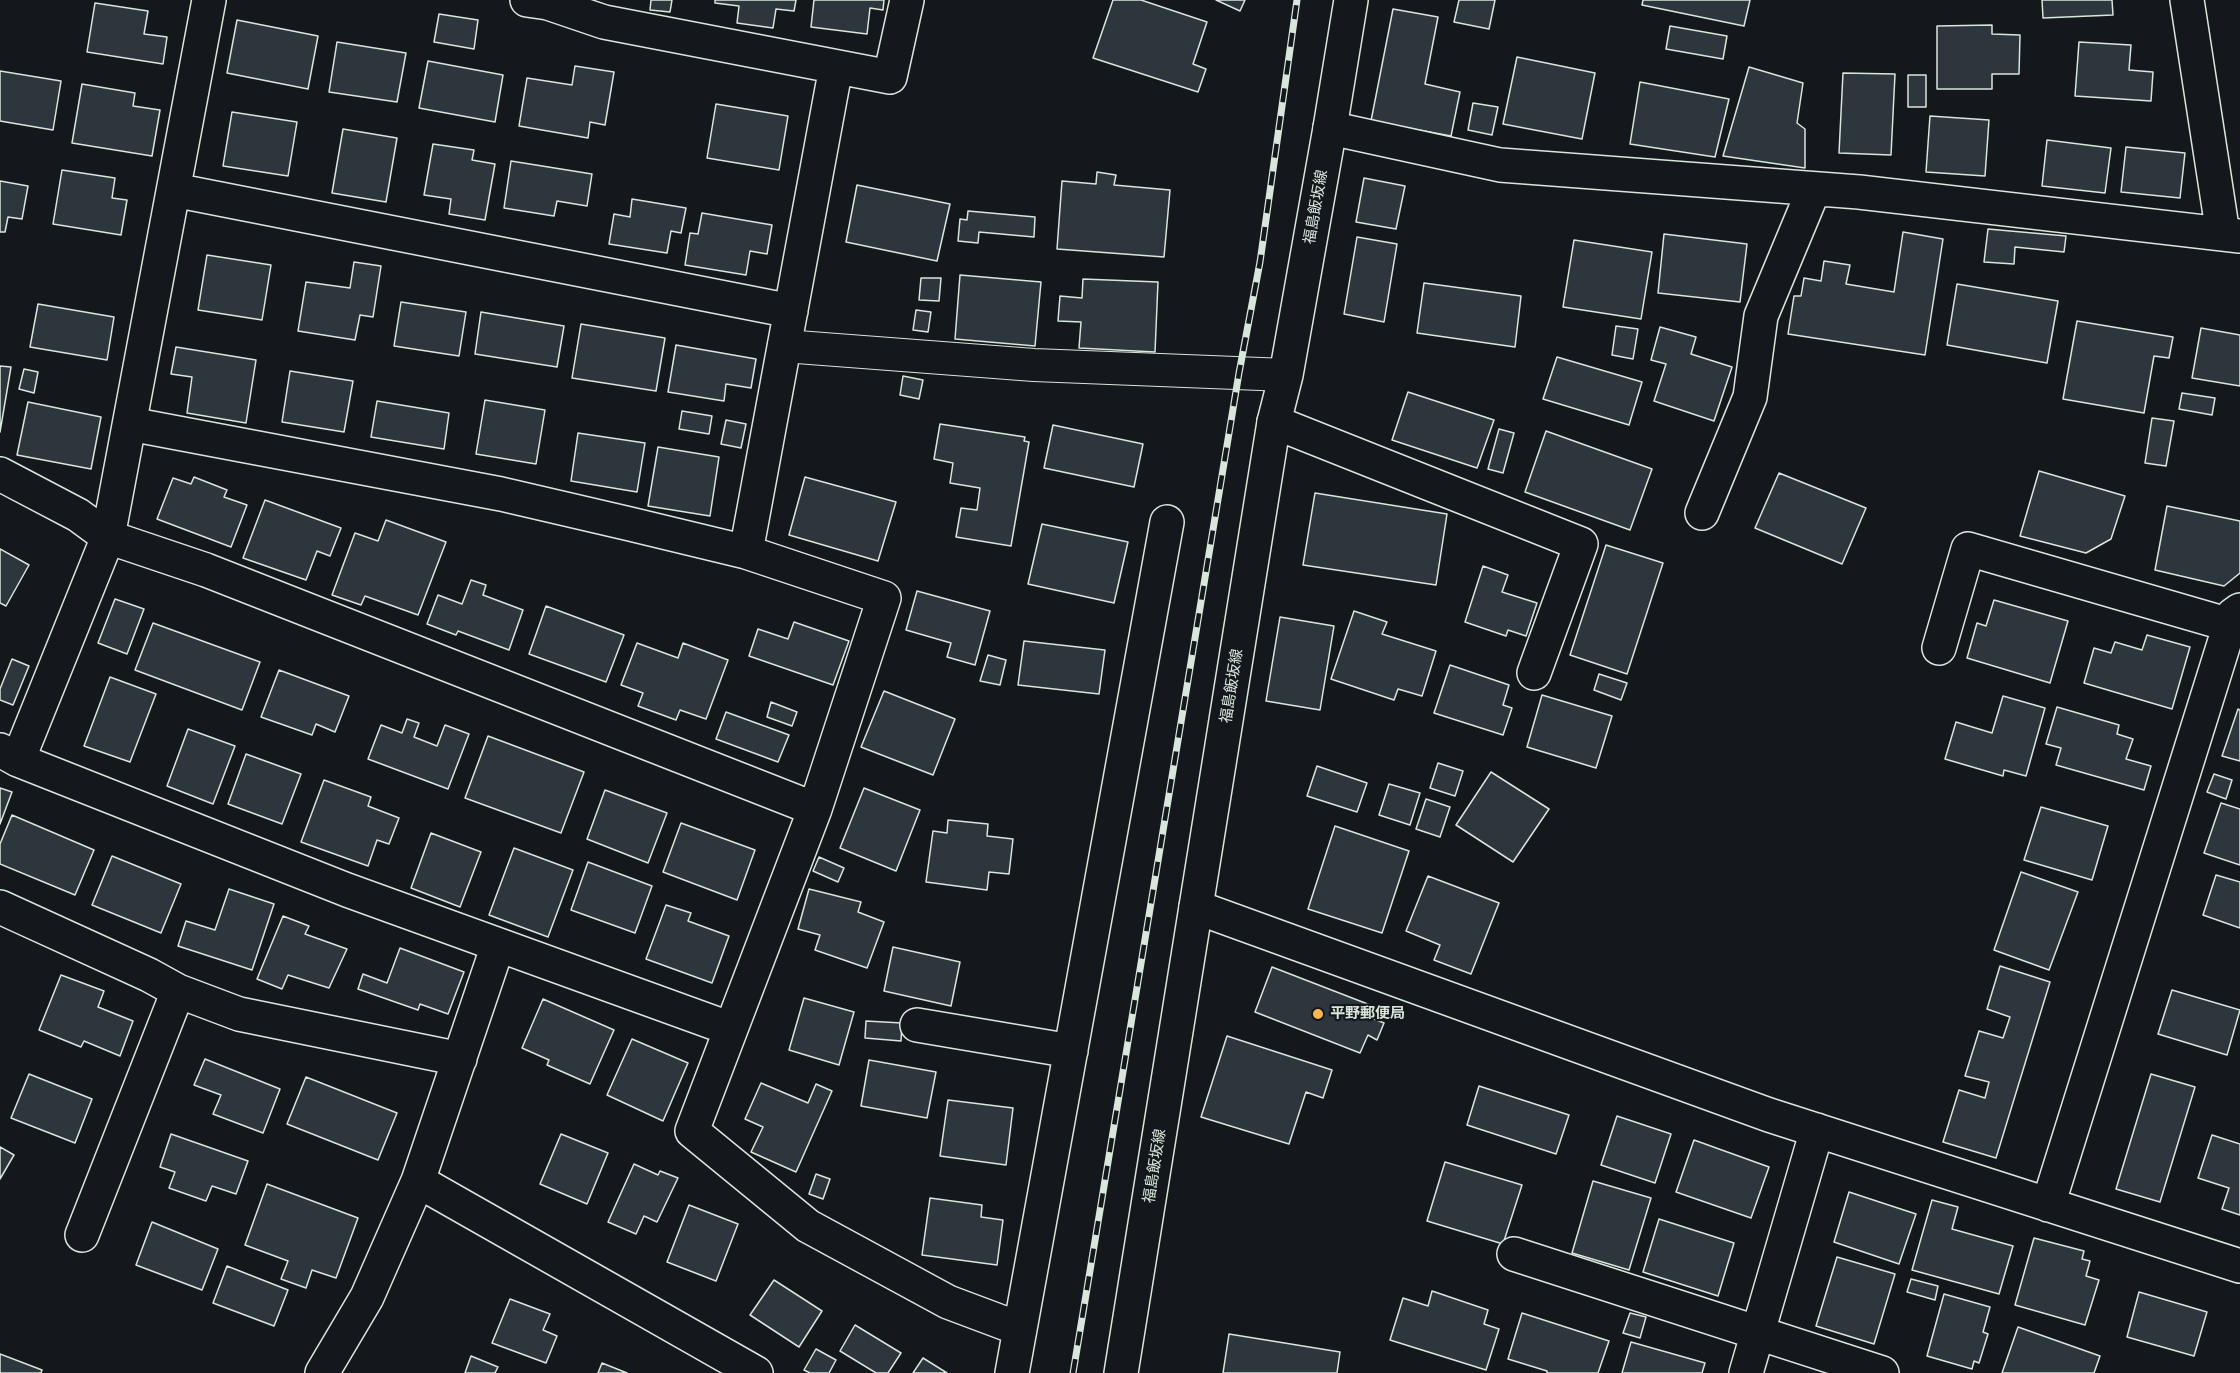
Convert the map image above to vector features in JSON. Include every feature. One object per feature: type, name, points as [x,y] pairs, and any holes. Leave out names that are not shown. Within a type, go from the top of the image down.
[{"type":"street","points":[[209,0],[108,537],[9,755],[336,885],[731,1029]]},
{"type":"street","points":[[541,1],[604,22],[891,77],[907,0]]},
{"type":"street","name":"福島飯坂線","points":[[1121,1373],[1274,422],[1286,375],[1351,0]]},
{"type":"street","points":[[1330,128],[1500,165],[1859,192],[2232,235],[2187,0]]},
{"type":"street","points":[[746,552],[836,66]]},
{"type":"street","points":[[1702,513],[1750,397],[1761,316],[1814,189]]},
{"type":"street","points":[[174,190],[791,311]]},
{"type":"street","points":[[784,346],[1034,365],[1286,375]]},
{"type":"street","points":[[1274,422],[1581,544],[1534,673]]},
{"type":"street","points":[[130,424],[501,494],[746,552],[884,598],[815,809],[692,1131],[808,1226],[948,1302],[1020,1329]]},
{"type":"street","points":[[0,474],[78,515],[108,537],[206,570],[815,809]]},
{"type":"street","points":[[1012,1373],[1167,522]]},
{"type":"street","points":[[1939,648],[1968,549],[2235,617],[2048,1205]]},
{"type":"street","points":[[0,907],[149,975],[178,992],[239,1014],[460,1059]]},
{"type":"street","points":[[1196,907],[1769,1115],[2240,1266]]},
{"type":"street","points":[[322,1373],[367,1297],[418,1181],[498,945]]},
{"type":"street","points":[[82,1235],[178,992]]},
{"type":"street","points":[[917,1025],[1071,1051]]},
{"type":"street","points":[[1746,1373],[1817,1130]]},
{"type":"street","points":[[418,1181],[756,1373]]},
{"type":"street","points":[[1514,1254],[1882,1373]]},
{"type":"building","points":[[651,0],[672,0],[670,12],[650,10]]},
{"type":"building","points":[[715,0],[796,0],[794,11],[776,9],[773,28],[737,23],[739,6],[715,3]]},
{"type":"building","points":[[814,0],[884,0],[883,10],[870,8],[867,34],[811,27]]},
{"type":"building","points":[[1113,0],[1141,0],[1207,22],[1193,64],[1206,69],[1198,92],[1093,58]]},
{"type":"building","points":[[1216,0],[1245,0],[1240,11]]},
{"type":"building","points":[[1459,0],[1495,0],[1489,29],[1454,22]]},
{"type":"building","points":[[1643,0],[1750,0],[1744,26],[1642,5]]},
{"type":"building","points":[[2042,0],[2112,0],[2113,15],[2043,18]]},
{"type":"building","points":[[95,3],[148,11],[144,34],[167,37],[163,64],[87,52]]},
{"type":"building","points":[[1393,9],[1438,17],[1425,84],[1460,92],[1451,136],[1371,121]]},
{"type":"building","points":[[439,14],[478,20],[474,49],[434,42]]},
{"type":"building","points":[[237,20],[318,36],[308,89],[227,73]]},
{"type":"building","points":[[1992,25],[1992,34],[2020,35],[2019,74],[1992,74],[1992,89],[1937,89],[1937,26]]},
{"type":"building","points":[[1670,26],[1727,36],[1723,59],[1666,49]]},
{"type":"building","points":[[337,42],[406,53],[397,102],[329,92]]},
{"type":"building","points":[[2079,42],[2131,45],[2129,70],[2153,72],[2151,101],[2075,96]]},
{"type":"building","points":[[1517,57],[1595,73],[1582,139],[1503,124]]},
{"type":"building","points":[[428,61],[503,75],[495,122],[419,108]]},
{"type":"building","points":[[575,66],[614,72],[605,125],[590,122],[588,138],[519,126],[527,78],[572,85]]},
{"type":"building","points":[[1749,67],[1803,83],[1797,123],[1805,129],[1805,168],[1723,156]]},
{"type":"building","points":[[0,71],[61,81],[53,130],[0,121]]},
{"type":"building","points":[[1843,73],[1895,74],[1891,155],[1839,153]]},
{"type":"building","points":[[1908,75],[1926,75],[1926,107],[1908,107]]},
{"type":"building","points":[[1640,82],[1729,99],[1715,157],[1630,144]]},
{"type":"building","points":[[82,84],[135,93],[133,106],[160,110],[152,156],[72,143]]},
{"type":"building","points":[[1473,103],[1498,107],[1492,135],[1468,130]]},
{"type":"building","points":[[716,104],[788,116],[779,170],[707,158]]},
{"type":"building","points":[[232,112],[297,122],[288,176],[223,166]]},
{"type":"building","points":[[1930,116],[1989,120],[1985,176],[1926,172]]},
{"type":"building","points":[[343,129],[397,138],[386,202],[332,193]]},
{"type":"building","points":[[2047,140],[2111,148],[2105,193],[2042,186]]},
{"type":"building","points":[[433,144],[474,150],[472,160],[495,164],[485,220],[449,214],[451,199],[424,195]]},
{"type":"building","points":[[2126,147],[2185,153],[2180,198],[2121,192]]},
{"type":"building","points":[[511,161],[592,174],[587,206],[557,201],[554,216],[504,208]]},
{"type":"building","points":[[62,170],[115,178],[112,198],[127,200],[121,235],[53,224]]},
{"type":"building","points":[[1097,172],[1116,175],[1114,185],[1170,190],[1164,257],[1057,249],[1062,181],[1096,184]]},
{"type":"building","points":[[1364,178],[1405,186],[1396,229],[1356,222]]},
{"type":"building","points":[[0,181],[28,186],[22,219],[8,217],[5,232],[0,232]]},
{"type":"building","points":[[857,185],[950,204],[937,261],[846,242]]},
{"type":"building","points":[[632,199],[686,208],[681,233],[671,231],[667,253],[609,244],[614,214],[630,217]]},
{"type":"building","points":[[968,211],[1035,217],[1034,237],[979,232],[978,243],[958,241],[960,219],[967,220]]},
{"type":"building","points":[[702,213],[772,225],[767,254],[750,251],[746,275],[685,265],[690,233],[698,234]]},
{"type":"building","points":[[1988,229],[2066,236],[2064,252],[2015,247],[2014,264],[1984,262]]},
{"type":"building","points":[[1903,232],[1943,239],[1925,355],[1788,334],[1794,296],[1801,296],[1804,278],[1821,281],[1824,261],[1850,265],[1846,284],[1894,292]]},
{"type":"building","points":[[1664,234],[1747,244],[1740,302],[1658,293]]},
{"type":"building","points":[[1357,237],[1397,244],[1384,322],[1344,314]]},
{"type":"building","points":[[1574,240],[1652,252],[1641,319],[1563,307]]},
{"type":"building","points":[[207,255],[271,265],[262,320],[198,310]]},
{"type":"building","points":[[354,262],[381,266],[373,317],[360,315],[355,340],[298,331],[306,282],[350,288]]},
{"type":"building","points":[[960,275],[1041,282],[1035,346],[955,339]]},
{"type":"building","points":[[921,278],[941,278],[939,301],[919,300]]},
{"type":"building","points":[[1083,279],[1158,282],[1155,352],[1079,348],[1081,322],[1058,321],[1060,296],[1082,298]]},
{"type":"building","points":[[1424,283],[1521,296],[1515,347],[1417,333]]},
{"type":"building","points":[[1957,284],[2058,301],[2047,363],[1947,345]]},
{"type":"building","points":[[401,302],[466,312],[459,356],[394,346]]},
{"type":"building","points":[[38,304],[114,317],[107,360],[30,347]]},
{"type":"building","points":[[916,310],[931,312],[928,332],[913,330]]},
{"type":"building","points":[[481,312],[564,326],[557,367],[475,354]]},
{"type":"building","points":[[2077,321],[2173,337],[2169,358],[2154,356],[2144,413],[2063,399]]},
{"type":"building","points":[[581,324],[665,338],[656,391],[572,378]]},
{"type":"building","points":[[1616,326],[1638,329],[1633,359],[1612,355]]},
{"type":"building","points":[[1660,327],[1696,337],[1691,354],[1732,367],[1714,421],[1654,401],[1666,364],[1651,360]]},
{"type":"building","points":[[2201,328],[2240,335],[2240,386],[2192,378]]},
{"type":"building","points":[[676,345],[756,359],[751,388],[726,384],[724,401],[668,392]]},
{"type":"building","points":[[176,347],[256,360],[246,423],[187,413],[192,377],[171,374]]},
{"type":"building","points":[[1557,357],[1642,382],[1629,425],[1543,399]]},
{"type":"building","points":[[0,366],[11,367],[0,432]]},
{"type":"building","points":[[24,369],[38,372],[34,393],[19,389]]},
{"type":"building","points":[[290,371],[353,381],[344,432],[282,422]]},
{"type":"building","points":[[903,376],[923,380],[919,399],[900,395]]},
{"type":"building","points":[[1408,392],[1494,420],[1477,468],[1392,440]]},
{"type":"building","points":[[2182,393],[2215,398],[2212,415],[2179,409]]},
{"type":"building","points":[[485,400],[545,410],[536,464],[476,454]]},
{"type":"building","points":[[377,401],[449,413],[444,449],[371,437]]},
{"type":"building","points":[[28,402],[101,417],[91,469],[17,455]]},
{"type":"building","points":[[682,411],[712,416],[709,434],[679,429]]},
{"type":"building","points":[[2152,418],[2174,421],[2166,466],[2145,463]]},
{"type":"building","points":[[726,420],[746,424],[741,448],[721,444]]},
{"type":"building","points":[[940,424],[1025,437],[1024,441],[1029,442],[1011,546],[956,537],[961,508],[977,510],[980,488],[950,483],[953,463],[934,459]]},
{"type":"building","points":[[1053,425],[1143,444],[1134,487],[1044,468]]},
{"type":"building","points":[[1499,429],[1514,433],[1503,473],[1488,469]]},
{"type":"building","points":[[1546,431],[1652,469],[1630,530],[1525,492]]},
{"type":"building","points":[[578,433],[645,443],[637,492],[571,481]]},
{"type":"building","points":[[658,447],[719,457],[710,516],[648,506]]},
{"type":"building","points":[[2039,471],[2125,496],[2111,539],[2086,553],[2020,536]]},
{"type":"building","points":[[1779,473],[1866,508],[1842,564],[1755,528]]},
{"type":"building","points":[[194,477],[227,490],[224,497],[247,505],[231,547],[157,519],[173,478],[191,484]]},
{"type":"building","points":[[805,477],[896,502],[878,561],[789,535]]},
{"type":"building","points":[[1315,493],[1447,514],[1436,585],[1303,565]]},
{"type":"building","points":[[265,500],[341,528],[330,556],[317,551],[306,580],[243,558]]},
{"type":"building","points":[[2167,506],[2240,521],[2240,573],[2224,586],[2155,570]]},
{"type":"building","points":[[386,520],[446,542],[418,615],[365,596],[361,605],[332,595],[355,533],[378,541]]},
{"type":"building","points":[[1042,524],[1128,542],[1114,603],[1028,584]]},
{"type":"building","points":[[1606,545],[1663,563],[1627,674],[1570,655]]},
{"type":"building","points":[[0,549],[29,565],[6,606],[0,603]]},
{"type":"building","points":[[1483,566],[1508,575],[1502,592],[1537,603],[1526,636],[1508,630],[1506,636],[1465,622]]},
{"type":"building","points":[[471,580],[486,585],[483,595],[523,610],[509,650],[458,631],[456,635],[427,624],[438,595],[462,604]]},
{"type":"building","points":[[917,591],[990,611],[975,665],[947,657],[951,643],[906,630]]},
{"type":"building","points":[[115,599],[144,609],[127,654],[98,643]]},
{"type":"building","points":[[1994,600],[2068,621],[2050,683],[1967,658],[1977,623],[1986,626]]},
{"type":"building","points":[[546,606],[624,635],[606,682],[529,654]]},
{"type":"building","points":[[1354,611],[1387,622],[1382,634],[1436,651],[1422,696],[1398,689],[1394,700],[1331,679]]},
{"type":"building","points":[[1280,617],[1334,626],[1320,710],[1266,701]]},
{"type":"building","points":[[794,622],[849,641],[833,685],[749,656],[758,629],[788,639]]},
{"type":"building","points":[[153,623],[260,662],[242,710],[135,670]]},
{"type":"building","points":[[2147,635],[2190,647],[2172,709],[2084,683],[2094,648],[2111,653],[2115,642],[2142,650]]},
{"type":"building","points":[[1024,641],[1105,650],[1099,694],[1018,685]]},
{"type":"building","points":[[637,643],[678,658],[683,643],[728,660],[706,719],[680,710],[676,720],[638,706],[643,693],[621,685]]},
{"type":"building","points":[[988,655],[1006,660],[1000,685],[980,681]]},
{"type":"building","points":[[12,659],[29,666],[13,705],[0,700],[0,689]]},
{"type":"building","points":[[1450,665],[1509,685],[1503,705],[1512,708],[1503,735],[1434,713]]},
{"type":"building","points":[[279,670],[349,696],[335,732],[316,724],[312,735],[261,717]]},
{"type":"building","points":[[1599,674],[1627,683],[1621,700],[1594,690]]},
{"type":"building","points":[[110,677],[156,694],[130,762],[84,746]]},
{"type":"building","points":[[884,691],[955,719],[933,775],[861,747]]},
{"type":"building","points":[[1542,695],[1612,716],[1596,768],[1527,747]]},
{"type":"building","points":[[2003,696],[2045,708],[2026,776],[2004,770],[2003,776],[1945,759],[1956,722],[1992,733]]},
{"type":"building","points":[[771,702],[797,712],[792,726],[767,717]]},
{"type":"building","points":[[2057,707],[2119,725],[2117,734],[2133,739],[2126,759],[2151,766],[2144,790],[2056,765],[2061,748],[2046,744]]},
{"type":"building","points":[[2238,709],[2240,710],[2240,761],[2222,756]]},
{"type":"building","points":[[726,712],[789,735],[778,762],[716,739]]},
{"type":"building","points":[[407,719],[419,723],[414,737],[437,746],[445,725],[469,734],[448,789],[368,759],[381,725],[402,733]]},
{"type":"building","points":[[188,729],[235,746],[213,804],[167,786]]},
{"type":"building","points":[[488,736],[584,772],[561,833],[465,798]]},
{"type":"building","points":[[246,754],[301,774],[282,824],[228,804]]},
{"type":"building","points":[[1438,763],[1463,771],[1455,796],[1430,788]]},
{"type":"building","points":[[1317,766],[1367,783],[1357,812],[1307,796]]},
{"type":"building","points":[[1491,772],[1549,809],[1513,862],[1456,825]]},
{"type":"building","points":[[2214,774],[2232,780],[2226,799],[2207,792]]},
{"type":"building","points":[[324,780],[371,797],[368,806],[399,818],[389,844],[377,840],[368,866],[301,842]]},
{"type":"building","points":[[1389,784],[1420,793],[1410,825],[1379,815]]},
{"type":"building","points":[[0,788],[12,792],[0,824]]},
{"type":"building","points":[[864,788],[920,810],[896,871],[840,848]]},
{"type":"building","points":[[605,790],[667,813],[648,863],[587,839]]},
{"type":"building","points":[[1426,799],[1450,807],[1440,837],[1416,829]]},
{"type":"building","points":[[2221,803],[2240,809],[2240,865],[2204,853]]},
{"type":"building","points":[[2041,807],[2108,826],[2092,880],[2024,860]]},
{"type":"building","points":[[12,815],[94,850],[75,895],[0,864],[0,844]]},
{"type":"building","points":[[948,820],[988,824],[987,836],[1013,839],[1009,874],[989,872],[987,890],[926,882],[933,831],[947,833]]},
{"type":"building","points":[[681,823],[755,850],[737,900],[663,872]]},
{"type":"building","points":[[1335,826],[1409,851],[1382,933],[1308,909]]},
{"type":"building","points":[[431,833],[481,852],[460,907],[411,888]]},
{"type":"building","points":[[514,848],[573,870],[548,937],[489,915]]},
{"type":"building","points":[[112,856],[181,884],[161,933],[92,905]]},
{"type":"building","points":[[819,857],[844,868],[838,882],[813,871]]},
{"type":"building","points":[[588,862],[652,886],[635,933],[571,910]]},
{"type":"building","points":[[2021,872],[2078,892],[2049,970],[1994,950]]},
{"type":"building","points":[[2216,875],[2240,882],[2240,928],[2203,915]]},
{"type":"building","points":[[1428,876],[1499,903],[1471,974],[1434,960],[1440,945],[1406,931]]},
{"type":"building","points":[[229,889],[274,904],[252,970],[178,946],[186,921],[215,930]]},
{"type":"building","points":[[809,889],[861,902],[858,912],[884,922],[867,968],[815,950],[820,935],[798,929]]},
{"type":"building","points":[[666,905],[691,913],[688,921],[729,936],[712,983],[646,959]]},
{"type":"building","points":[[283,916],[309,926],[305,934],[347,949],[329,988],[288,975],[282,989],[257,979]]},
{"type":"building","points":[[893,947],[960,962],[951,1006],[884,991]]},
{"type":"building","points":[[400,948],[464,972],[448,1014],[420,1004],[418,1010],[358,989],[363,974],[387,983]]},
{"type":"building","points":[[2000,966],[2050,982],[1996,1158],[1943,1142],[1959,1090],[1985,1098],[1989,1082],[1965,1076],[1979,1031],[2003,1038],[2010,1017],[1987,1009]]},
{"type":"building","points":[[1272,967],[1378,1008],[1374,1019],[1384,1023],[1377,1040],[1368,1035],[1360,1053],[1255,1012]]},
{"type":"building","points":[[61,975],[104,991],[98,1007],[133,1021],[120,1056],[84,1041],[81,1047],[39,1030]]},
{"type":"building","points":[[2172,990],[2240,1010],[2227,1055],[2158,1034]]},
{"type":"building","points":[[804,998],[854,1012],[839,1065],[789,1050]]},
{"type":"building","points":[[543,999],[614,1030],[590,1084],[547,1065],[549,1060],[522,1048]]},
{"type":"building","points":[[866,1021],[902,1023],[901,1041],[865,1038]]},
{"type":"building","points":[[1227,1036],[1332,1070],[1323,1098],[1306,1092],[1289,1144],[1201,1117]]},
{"type":"building","points":[[632,1039],[688,1063],[663,1121],[607,1095]]},
{"type":"building","points":[[205,1059],[280,1089],[263,1133],[213,1114],[221,1095],[194,1085]]},
{"type":"building","points":[[869,1060],[936,1072],[927,1118],[861,1106]]},
{"type":"building","points":[[29,1074],[92,1099],[75,1143],[11,1118]]},
{"type":"building","points":[[2151,1074],[2195,1087],[2160,1202],[2116,1189]]},
{"type":"building","points":[[306,1077],[397,1113],[378,1160],[287,1124]]},
{"type":"building","points":[[761,1083],[808,1103],[816,1084],[832,1091],[796,1172],[751,1152],[763,1127],[745,1119]]},
{"type":"building","points":[[1479,1086],[1569,1115],[1556,1154],[1467,1125]]},
{"type":"building","points":[[948,1100],[1013,1108],[1006,1165],[940,1156]]},
{"type":"building","points":[[1617,1116],[1671,1134],[1655,1183],[1601,1165]]},
{"type":"building","points":[[171,1134],[248,1161],[236,1194],[212,1186],[206,1201],[169,1188],[175,1172],[160,1167]]},
{"type":"building","points":[[561,1134],[608,1153],[587,1204],[540,1184]]},
{"type":"building","points":[[2212,1135],[2240,1144],[2240,1215],[2222,1209],[2229,1188],[2198,1178]]},
{"type":"building","points":[[1694,1140],[1769,1167],[1751,1218],[1676,1192]]},
{"type":"building","points":[[0,1147],[14,1155],[0,1179]]},
{"type":"building","points":[[1445,1162],[1522,1185],[1503,1244],[1427,1221]]},
{"type":"building","points":[[634,1164],[658,1175],[660,1171],[678,1178],[657,1222],[644,1216],[636,1234],[608,1222]]},
{"type":"building","points":[[816,1174],[830,1179],[823,1199],[809,1194]]},
{"type":"building","points":[[1593,1181],[1651,1198],[1629,1270],[1572,1253]]},
{"type":"building","points":[[267,1184],[358,1218],[336,1278],[312,1270],[306,1288],[281,1279],[288,1261],[245,1245]]},
{"type":"building","points":[[1849,1192],[1916,1214],[1899,1264],[1834,1242]]},
{"type":"building","points":[[930,1198],[982,1205],[981,1217],[1003,1220],[997,1265],[922,1255]]},
{"type":"building","points":[[1932,1200],[1958,1207],[1952,1229],[2013,1246],[1999,1294],[1912,1270]]},
{"type":"building","points":[[689,1205],[738,1224],[716,1281],[667,1262]]},
{"type":"building","points":[[1659,1219],[1734,1243],[1718,1296],[1643,1272]]},
{"type":"building","points":[[152,1222],[218,1249],[202,1290],[136,1265]]},
{"type":"building","points":[[2034,1238],[2084,1251],[2082,1259],[2090,1261],[2086,1276],[2099,1280],[2085,1325],[2015,1305]]},
{"type":"building","points":[[1837,1257],[1895,1274],[1874,1344],[1816,1326]]},
{"type":"building","points":[[227,1266],[288,1290],[274,1326],[213,1303]]},
{"type":"building","points":[[1911,1279],[1938,1286],[1935,1300],[1907,1292]]},
{"type":"building","points":[[774,1280],[822,1311],[799,1347],[750,1315]]},
{"type":"building","points":[[1432,1291],[1488,1310],[1484,1324],[1499,1329],[1486,1370],[1390,1340],[1403,1298],[1428,1306]]},
{"type":"building","points":[[2139,1292],[2207,1312],[2194,1356],[2127,1337]]},
{"type":"building","points":[[1944,1294],[1990,1307],[1983,1332],[1988,1334],[1979,1363],[1974,1361],[1972,1369],[1927,1356]]},
{"type":"building","points":[[510,1299],[550,1314],[543,1330],[557,1336],[546,1363],[492,1343]]},
{"type":"building","points":[[1522,1313],[1609,1341],[1598,1373],[1547,1373],[1547,1371],[1508,1359]]},
{"type":"building","points":[[1630,1313],[1646,1317],[1640,1338],[1623,1333]]},
{"type":"building","points":[[855,1325],[901,1353],[888,1373],[876,1373],[840,1351]]},
{"type":"building","points":[[2018,1327],[2100,1356],[2094,1373],[2002,1373]]},
{"type":"building","points":[[1229,1334],[1340,1352],[1337,1373],[1223,1373]]},
{"type":"building","points":[[1631,1342],[1705,1363],[1702,1373],[1622,1373]]},
{"type":"building","points":[[816,1349],[836,1360],[829,1373],[810,1373],[804,1370]]},
{"type":"building","points":[[0,1354],[42,1370],[41,1373],[0,1373]]},
{"type":"building","points":[[471,1356],[498,1367],[495,1373],[465,1373]]},
{"type":"building","points":[[923,1358],[947,1373],[913,1373]]},
{"type":"building","points":[[602,1363],[627,1373],[598,1373]]},
{"type":"railway","points":[[1073,1373],[1239,373],[1260,262],[1297,0]]},
{"type":"place","name":"平野郵便局","points":[[1318,1014]]}]
